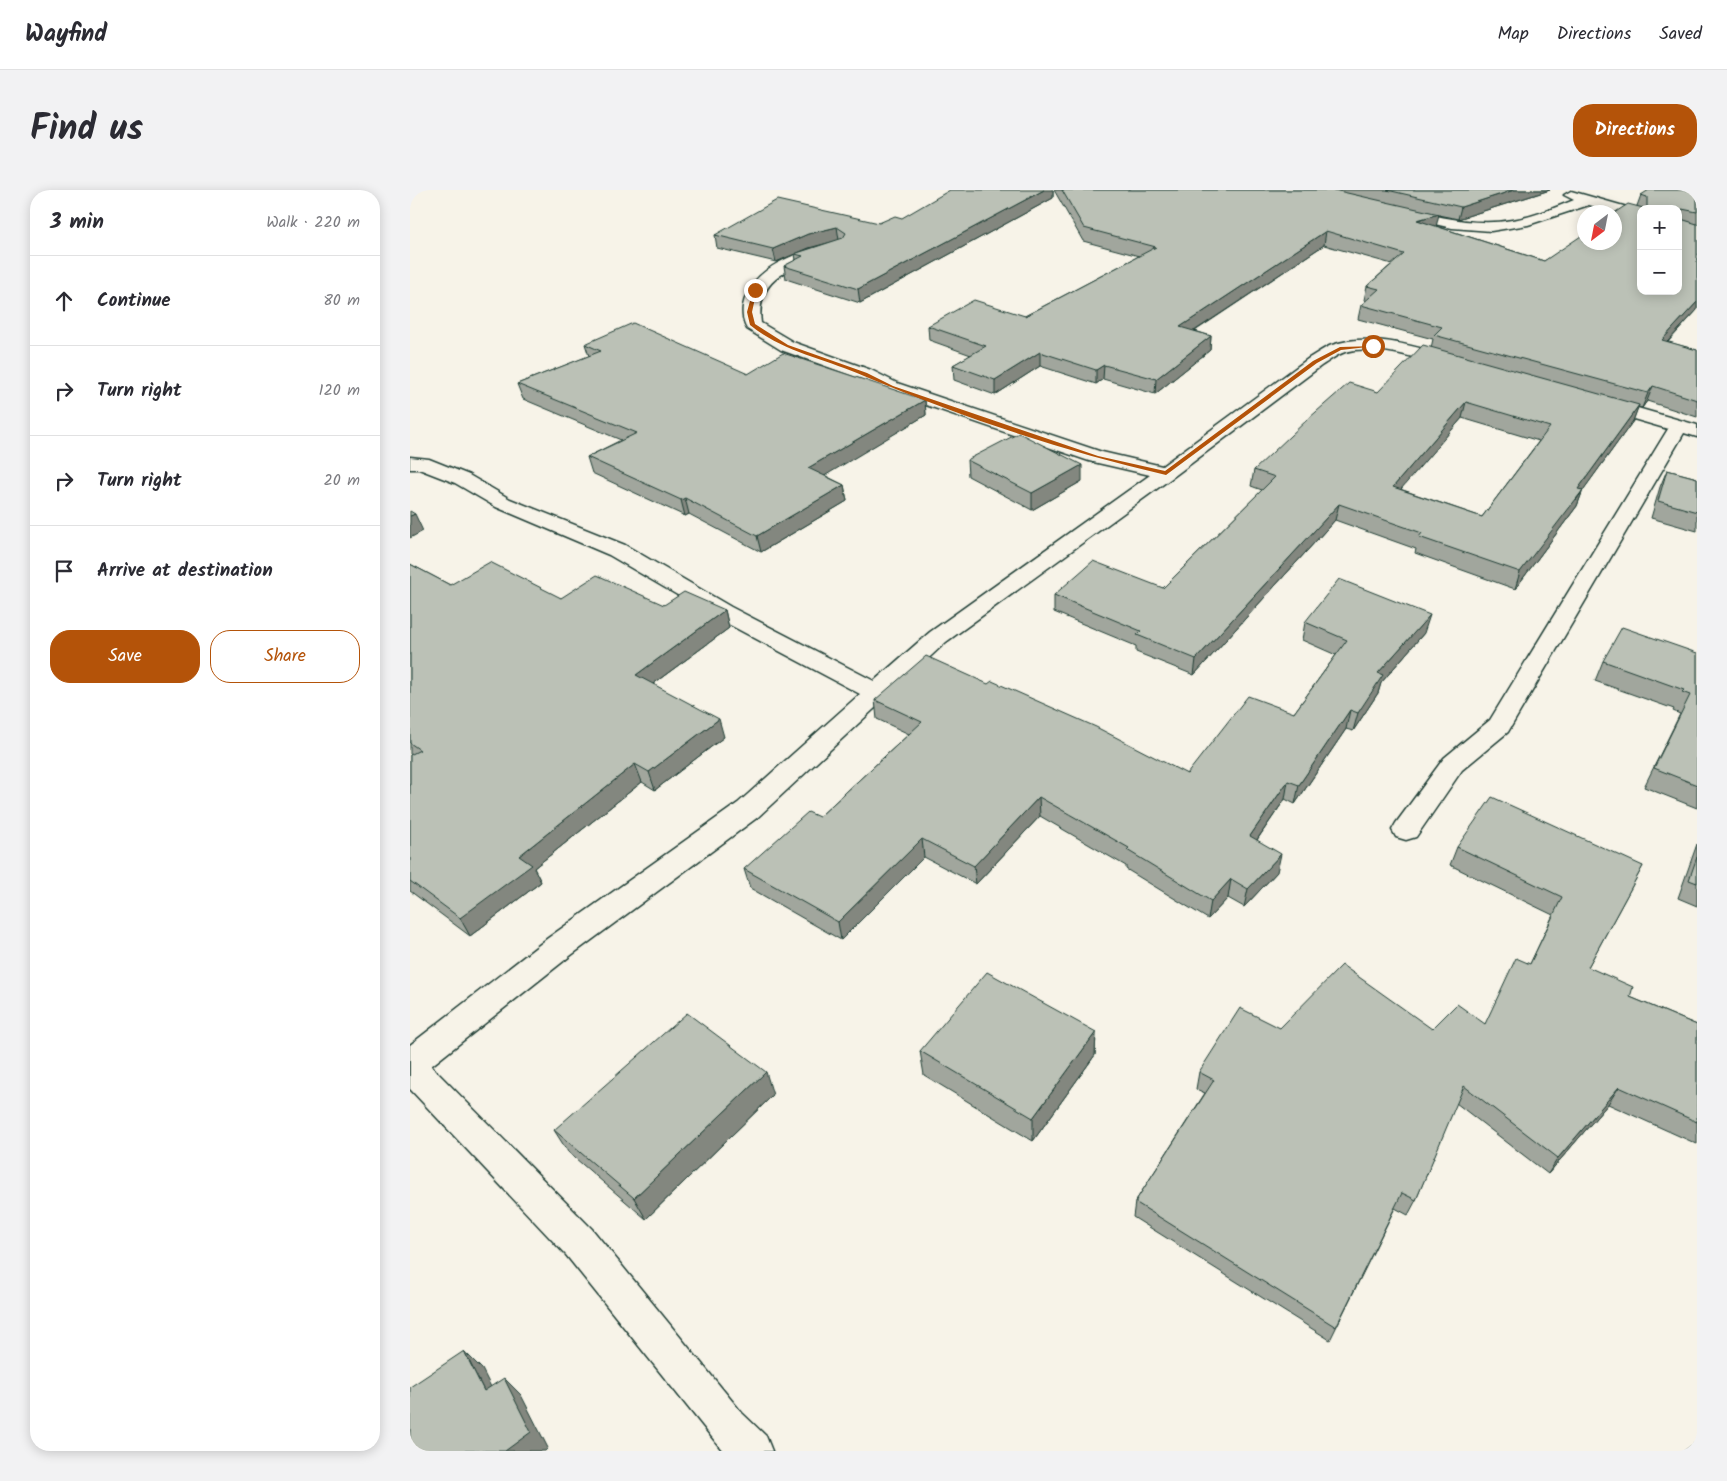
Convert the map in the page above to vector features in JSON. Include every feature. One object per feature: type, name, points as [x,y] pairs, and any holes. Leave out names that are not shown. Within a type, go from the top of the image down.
[{"type":"street","points":[[1558,190],[1637,215]]},
{"type":"street","points":[[1386,209],[1450,224],[1483,228],[1506,226],[1589,200]]},
{"type":"street","points":[[838,247],[804,258],[771,273],[755,290],[749,312],[753,325],[787,346],[865,374],[891,387],[1096,457],[1166,473]]},
{"type":"street","points":[[751,1451],[728,1427],[579,1242],[410,1065],[424,1038],[559,948],[748,810],[875,692],[938,637],[1166,473],[1315,362],[1340,348],[1373,346],[1423,354],[1470,367]]},
{"type":"street","points":[[1406,830],[1453,764],[1499,726],[1688,428],[1584,399]]},
{"type":"street","points":[[410,463],[422,463],[462,479],[503,503],[617,550],[723,612],[875,692]]},
{"type":"building","points":[[950,190],[1044,190],[858,289],[784,266],[803,256],[795,254],[797,253],[843,238],[846,233],[837,227],[808,234],[773,249],[715,235],[777,200],[879,223],[895,216],[902,218]]},
{"type":"building","points":[[1062,190],[1334,190],[1439,214],[1417,220],[1544,261],[1577,239],[1577,250],[1622,250],[1622,208],[1628,204],[1637,206],[1637,295],[1682,295],[1682,219],[1697,224],[1697,302],[1662,340],[1697,350],[1697,400],[1653,386],[1648,393],[1434,335],[1442,327],[1361,305],[1379,289],[1367,286],[1404,254],[1326,231],[1180,327],[1211,336],[1156,379],[1104,365],[1096,370],[1040,352],[995,380],[953,365],[986,346],[928,326],[974,300],[1025,316],[1156,247],[1084,228]]},
{"type":"building","points":[[1387,190],[1514,190],[1461,207]]},
{"type":"building","points":[[1649,190],[1697,190],[1697,212],[1682,209],[1682,205],[1647,205],[1647,197],[1641,195]]},
{"type":"building","points":[[633,323],[748,374],[783,353],[925,400],[808,468],[844,485],[757,536],[685,498],[681,500],[587,457],[637,433],[517,384],[601,351],[585,344]]},
{"type":"building","points":[[1423,345],[1639,405],[1578,489],[1583,490],[1520,572],[1419,537],[1422,533],[1339,504],[1196,659],[1137,635],[1141,631],[1054,595],[1093,561],[1163,588],[1275,477],[1254,470],[1308,419],[1349,383],[1378,392]],"holes":[[[1466,402],[1550,427],[1482,517],[1393,487]]]},
{"type":"building","points":[[1019,433],[1082,465],[1032,493],[967,460]]},
{"type":"building","points":[[1667,470],[1697,478],[1697,512],[1658,501]]},
{"type":"building","points":[[490,562],[561,598],[597,575],[664,605],[684,592],[725,610],[636,675],[719,719],[649,772],[635,764],[519,856],[532,865],[460,918],[410,881],[410,755],[420,750],[410,743],[410,564],[450,585]]},
{"type":"building","points":[[1339,579],[1430,615],[1378,673],[1383,675],[1358,713],[1350,710],[1299,785],[1288,781],[1250,836],[1281,854],[1248,889],[1231,879],[1211,901],[1127,850],[1129,848],[1039,797],[974,866],[922,839],[838,922],[744,869],[808,812],[819,817],[922,722],[875,700],[926,656],[988,684],[992,681],[1096,727],[1187,774],[1248,696],[1294,713],[1347,640],[1305,622]]},
{"type":"building","points":[[1622,627],[1697,653],[1697,785],[1654,768],[1690,695],[1682,692],[1684,690],[1603,661]]},
{"type":"building","points":[[1492,797],[1643,866],[1588,967],[1633,987],[1630,997],[1697,1025],[1697,1122],[1619,1087],[1558,1158],[1464,1086],[1416,1200],[1402,1193],[1336,1327],[1135,1202],[1214,1080],[1199,1072],[1240,1008],[1280,1028],[1342,965],[1432,1029],[1457,1004],[1485,1024],[1516,958],[1530,964],[1562,897],[1457,847]]},
{"type":"building","points":[[1697,857],[1697,883],[1689,880]]},
{"type":"building","points":[[987,972],[1096,1032],[1033,1118],[920,1051]]},
{"type":"building","points":[[687,1013],[766,1072],[634,1198],[554,1130]]},
{"type":"building","points":[[464,1351],[484,1391],[504,1378],[531,1432],[505,1451],[410,1451],[410,1387]]},
{"type":"building","points":[[1695,1443],[1697,1444],[1697,1451],[1692,1451]]},
{"type":"route","points":[[755,290],[749,312],[753,325],[787,346],[865,374],[891,387],[1096,457],[1166,473],[1315,362],[1340,348],[1373,346]]}]
